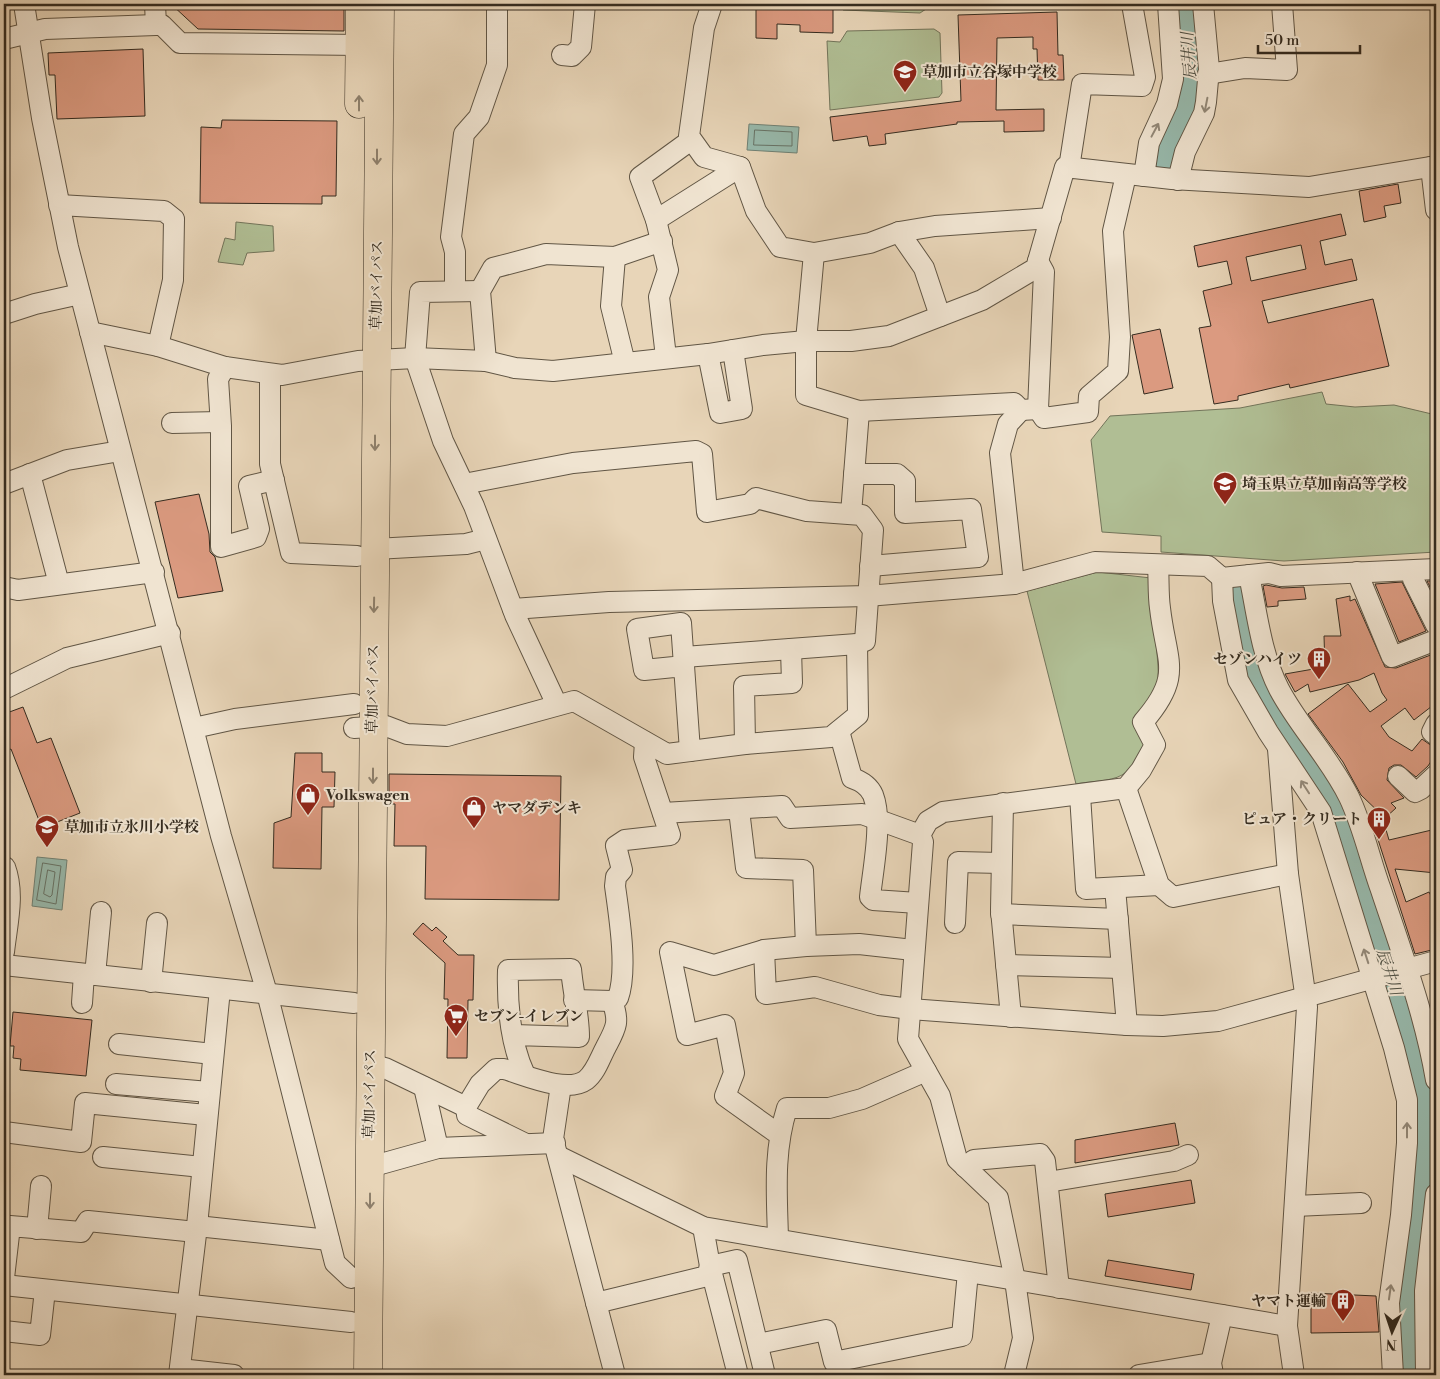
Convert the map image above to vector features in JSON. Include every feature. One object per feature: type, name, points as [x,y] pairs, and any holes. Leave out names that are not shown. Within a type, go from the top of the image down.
[{"type":"highway","name":"草加バイパス","points":[[350,1375],[354,1003],[366,553],[367,360],[360,4]]},
{"type":"highway","name":"草加バイパス","points":[[367,360],[380,4]]},
{"type":"highway","name":"草加バイパス","points":[[361,720],[371,1064],[368,1375]]},
{"type":"street","points":[[24,4],[59,204],[120,451],[154,572],[221,836],[266,993],[335,1263],[351,1278]]},
{"type":"street","points":[[155,4],[156,25]]},
{"type":"street","points":[[455,291],[455,252],[451,236],[464,134],[479,117],[497,65],[497,4]]},
{"type":"street","points":[[562,55],[572,56],[580,47],[586,4]]},
{"type":"street","points":[[712,4],[704,28],[689,136],[704,158],[740,167]]},
{"type":"street","points":[[1069,168],[1082,84],[1142,86],[1145,77],[1132,4]]},
{"type":"street","points":[[814,253],[806,341],[806,394],[859,411],[1014,403],[1044,418],[1088,412],[1088,396],[1118,371],[1120,337],[1113,231],[1148,143],[1168,104],[1173,78],[1168,4]]},
{"type":"street","points":[[1178,180],[1185,152],[1204,113],[1208,74],[1203,4]]},
{"type":"street","points":[[1208,74],[1246,68],[1287,70],[1282,4]]},
{"type":"street","points":[[4,39],[45,29],[162,25],[180,43],[360,45]]},
{"type":"street","points":[[666,358],[659,298],[668,270],[656,220],[640,177],[691,140]]},
{"type":"street","points":[[656,220],[740,167]]},
{"type":"street","points":[[740,167],[756,211],[780,247],[814,253],[870,243],[898,232],[935,226],[1051,218]]},
{"type":"street","points":[[90,332],[158,346],[225,368],[270,374],[282,375],[367,360],[415,358],[486,361],[515,368],[553,371],[806,341],[851,341],[889,336],[982,300],[1036,268],[1065,168],[1178,180],[1309,187],[1434,167],[1436,210]]},
{"type":"street","points":[[59,204],[164,211],[174,219],[173,280],[158,346]]},
{"type":"street","points":[[898,232],[924,268],[940,316]]},
{"type":"street","points":[[486,361],[480,291],[493,268],[546,254],[615,258],[662,241]]},
{"type":"street","points":[[615,258],[612,306],[625,363]]},
{"type":"street","points":[[1030,410],[1044,272],[1038,261]]},
{"type":"street","points":[[480,291],[420,292],[415,358],[443,441],[464,484],[513,609],[557,705]]},
{"type":"street","points":[[4,314],[36,304],[80,294]]},
{"type":"street","points":[[708,354],[720,413],[742,409],[733,350]]},
{"type":"street","points":[[225,368],[218,379],[220,547],[256,537],[259,529],[249,486],[274,480]]},
{"type":"street","points":[[270,374],[270,464],[292,553],[366,553],[466,544],[486,539]]},
{"type":"street","points":[[1014,584],[1000,453],[1008,424],[1030,410]]},
{"type":"street","points":[[851,514],[859,411]]},
{"type":"street","points":[[172,423],[220,422]]},
{"type":"street","points":[[4,484],[68,460],[120,451]]},
{"type":"street","points":[[464,484],[573,463],[696,451],[702,454],[707,512],[750,504],[756,498],[807,511],[862,515],[873,530],[865,641],[857,644],[684,661],[690,752]]},
{"type":"street","points":[[30,474],[58,584]]},
{"type":"street","points":[[854,474],[897,474],[905,481],[905,513],[971,509],[978,557],[870,566]]},
{"type":"street","points":[[513,609],[609,602],[867,596],[1014,584],[1095,562],[1158,566],[1208,566],[1222,578],[1249,575],[1436,569]]},
{"type":"street","points":[[920,835],[928,821],[943,812],[1126,788],[1141,770],[1156,745],[1143,722],[1160,703],[1166,689],[1170,668],[1160,608],[1158,566]]},
{"type":"street","points":[[1412,571],[1413,579],[1436,625]]},
{"type":"street","points":[[4,587],[18,590],[154,572]]},
{"type":"street","points":[[1357,572],[1392,657],[1436,640]]},
{"type":"street","points":[[1249,575],[1264,648],[1271,671],[1290,709],[1331,766],[1350,800],[1427,1035],[1436,1080]]},
{"type":"street","points":[[1222,578],[1222,601],[1238,680],[1278,747],[1321,812],[1376,979],[1406,1100],[1407,1143],[1401,1215],[1389,1303],[1393,1375]]},
{"type":"street","points":[[5,685],[67,658],[170,633]]},
{"type":"street","points":[[194,728],[235,719],[361,720],[386,726],[407,734],[447,736],[574,701],[667,754],[745,744],[831,737],[858,714],[857,644]]},
{"type":"street","points":[[745,744],[744,686],[792,682],[791,649]]},
{"type":"street","points":[[1436,724],[1432,732],[1436,736]]},
{"type":"street","points":[[839,731],[852,778],[861,781],[873,794],[877,818],[870,897],[873,900],[918,903]]},
{"type":"street","points":[[574,1000],[612,1000],[618,998],[620,990],[621,944],[615,886],[616,877],[622,870],[616,846],[625,840],[670,835],[644,757],[645,742]]},
{"type":"street","points":[[1278,747],[1288,874],[1307,1023],[1287,1326],[1294,1375]]},
{"type":"street","points":[[1398,776],[1415,792],[1422,789],[1436,775]]},
{"type":"street","points":[[1126,788],[1158,885],[1173,897],[1288,874]]},
{"type":"street","points":[[1080,795],[1086,889],[1158,885]]},
{"type":"street","points":[[1003,804],[1001,914],[1011,1017]]},
{"type":"street","points":[[663,813],[782,806],[790,818],[862,814],[920,835],[923,842],[913,950],[908,1039],[940,1096],[957,1159],[998,1198],[1015,1280],[1023,1338],[1014,1375]]},
{"type":"street","points":[[739,810],[746,868],[803,870],[806,946]]},
{"type":"street","points":[[955,924],[958,862],[1001,864]]},
{"type":"street","points":[[4,952],[10,895],[9,877],[5,867]]},
{"type":"street","points":[[1115,888],[1127,1025]]},
{"type":"street","points":[[82,1003],[90,975],[101,912]]},
{"type":"street","points":[[1001,914],[1118,919]]},
{"type":"street","points":[[151,982],[157,923]]},
{"type":"street","points":[[779,1132],[774,1131],[726,1096],[734,1073],[725,1025],[688,1035],[670,952],[714,965],[764,950],[806,946],[859,944],[913,950]]},
{"type":"street","points":[[764,950],[766,994],[815,987],[879,1005],[910,1009],[1163,1026],[1218,1021],[1305,999],[1436,961]]},
{"type":"street","points":[[4,965],[354,1003]]},
{"type":"street","points":[[1006,965],[1122,968]]},
{"type":"street","points":[[514,1035],[579,1036],[579,1017],[574,1000],[571,969],[508,970],[507,1002],[514,1035],[525,1075]]},
{"type":"street","points":[[220,989],[180,1372],[234,1375]]},
{"type":"street","points":[[526,1144],[467,1115],[466,1107],[480,1084],[496,1069],[561,1085],[574,1084],[586,1080],[596,1068],[616,1028],[616,1012],[612,1000]]},
{"type":"street","points":[[119,1044],[213,1054]]},
{"type":"street","points":[[371,1064],[384,1068],[466,1107]]},
{"type":"street","points":[[778,1239],[776,1155],[779,1132],[787,1108],[829,1108],[862,1099],[926,1071]]},
{"type":"street","points":[[116,1084],[208,1092]]},
{"type":"street","points":[[561,1085],[553,1139],[615,1375]]},
{"type":"street","points":[[424,1087],[438,1148]]},
{"type":"street","points":[[4,1132],[81,1142],[84,1103],[206,1116]]},
{"type":"street","points":[[370,1167],[438,1148],[526,1144],[557,1150],[703,1227],[1287,1326]]},
{"type":"street","points":[[965,1167],[974,1160],[1040,1154],[1045,1160],[1059,1288]]},
{"type":"street","points":[[1048,1182],[1174,1161],[1188,1156]]},
{"type":"street","points":[[103,1157],[202,1167]]},
{"type":"street","points":[[37,1229],[41,1186]]},
{"type":"street","points":[[1426,1375],[1425,1291],[1436,1194]]},
{"type":"street","points":[[1295,1206],[1361,1203]]},
{"type":"street","points":[[4,1278],[10,1226],[81,1232],[88,1221],[329,1240]]},
{"type":"street","points":[[703,1227],[710,1266],[738,1375]]},
{"type":"street","points":[[710,1266],[737,1260],[766,1375]]},
{"type":"street","points":[[596,1303],[707,1276],[710,1266]]},
{"type":"street","points":[[758,1344],[826,1330],[836,1369],[962,1336],[968,1272]]},
{"type":"street","points":[[4,1285],[350,1322]]},
{"type":"street","points":[[4,1331],[40,1335],[45,1290]]},
{"type":"street","points":[[1139,1375],[1212,1369],[1222,1315]]},
{"type":"shaded area","points":[[843,4],[927,4],[926,9],[920,13],[843,10]]},
{"type":"shaded area","points":[[934,29],[940,33],[942,93],[939,97],[830,110],[827,41],[840,42],[847,31]]},
{"type":"shaded area","points":[[236,222],[273,226],[274,251],[247,253],[243,265],[218,262],[225,238],[235,240]]},
{"type":"shaded area","points":[[1322,392],[1326,404],[1355,407],[1394,405],[1436,415],[1436,552],[1284,561],[1161,552],[1161,536],[1102,532],[1091,440],[1110,416],[1240,408]]},
{"type":"shaded area","points":[[1098,572],[1151,578],[1158,666],[1157,694],[1155,710],[1146,742],[1131,767],[1117,777],[1076,784],[1027,591]]},
{"type":"water","points":[[749,124],[799,127],[797,153],[747,150]]},
{"type":"water","points":[[37,857],[67,860],[62,910],[32,906]]},
{"type":"building","points":[[171,4],[344,4],[344,31],[198,29]]},
{"type":"building","points":[[756,4],[833,4],[833,33],[800,32],[800,25],[777,24],[777,39],[756,38]]},
{"type":"building","points":[[1057,12],[1058,55],[1063,55],[1064,80],[1038,80],[1037,49],[1033,49],[1033,37],[997,38],[996,110],[1044,109],[1044,131],[1004,132],[1004,121],[957,122],[957,124],[885,134],[886,144],[869,146],[867,136],[833,141],[830,117],[961,101],[958,15]]},
{"type":"building","points":[[143,49],[145,116],[57,119],[55,75],[49,75],[48,53]]},
{"type":"building","points":[[222,120],[337,121],[336,196],[322,196],[322,204],[200,203],[201,127],[221,128]]},
{"type":"building","points":[[1398,184],[1401,203],[1384,206],[1386,217],[1364,222],[1359,191]]},
{"type":"building","points":[[1341,214],[1346,235],[1320,241],[1325,265],[1352,259],[1357,280],[1262,301],[1268,323],[1373,299],[1389,366],[1290,388],[1289,384],[1238,396],[1238,400],[1214,404],[1199,328],[1211,326],[1203,291],[1232,284],[1227,261],[1198,267],[1194,246]],"holes":[[[1301,245],[1306,269],[1251,281],[1246,257]]]},
{"type":"building","points":[[1160,329],[1173,388],[1144,394],[1132,335]]},
{"type":"building","points":[[199,494],[209,534],[210,552],[215,557],[223,591],[178,598],[155,502]]},
{"type":"building","points":[[1427,581],[1436,581],[1436,599]]},
{"type":"building","points":[[1402,582],[1426,631],[1399,642],[1375,584]]},
{"type":"building","points":[[1263,586],[1282,588],[1304,587],[1306,599],[1278,601],[1278,606],[1267,607]]},
{"type":"building","points":[[1350,596],[1350,601],[1355,599],[1385,667],[1396,668],[1436,653],[1436,703],[1414,720],[1405,708],[1381,726],[1389,737],[1412,751],[1422,739],[1436,747],[1436,754],[1428,766],[1416,777],[1401,765],[1394,765],[1389,768],[1387,780],[1404,798],[1391,803],[1396,808],[1385,818],[1361,795],[1343,762],[1308,714],[1348,684],[1370,712],[1387,700],[1374,673],[1359,680],[1310,692],[1308,684],[1295,692],[1285,674],[1325,667],[1324,636],[1341,636],[1336,599]]},
{"type":"building","points":[[23,707],[37,743],[51,738],[80,813],[42,828],[11,749],[4,752],[4,714]]},
{"type":"building","points":[[295,753],[322,753],[322,772],[335,772],[334,807],[322,807],[321,869],[273,868],[274,823],[291,817]]},
{"type":"building","points":[[389,774],[561,776],[559,900],[425,899],[426,846],[394,846],[395,804],[389,804]]},
{"type":"building","points":[[1382,816],[1389,840],[1436,829],[1436,873],[1395,869],[1406,902],[1429,892],[1436,905],[1436,949],[1415,954],[1371,818]]},
{"type":"building","points":[[423,923],[432,931],[436,927],[447,937],[443,941],[458,955],[474,955],[473,1000],[468,1000],[467,1058],[447,1058],[448,999],[444,999],[445,963],[413,934]]},
{"type":"building","points":[[13,1012],[92,1020],[86,1076],[20,1070],[21,1059],[13,1058],[14,1046],[10,1046]]},
{"type":"building","points":[[1175,1123],[1179,1145],[1075,1163],[1075,1140]]},
{"type":"building","points":[[1191,1180],[1195,1203],[1108,1217],[1105,1194]]},
{"type":"building","points":[[1108,1260],[1194,1274],[1191,1290],[1105,1276]]},
{"type":"building","name":"ヤマト運輸","points":[[1311,1293],[1376,1296],[1379,1332],[1311,1333]]},
{"type":"waterway","name":"辰井川","points":[[1163,163],[1168,147],[1186,111],[1191,91],[1192,66],[1185,4]]},
{"type":"waterway","name":"辰井川","points":[[1238,596],[1252,664],[1272,709],[1322,778],[1335,802],[1351,844],[1419,1066],[1426,1109],[1426,1145],[1412,1276],[1411,1375]]},
{"type":"place","name":"草加市立谷塚中学校","points":[[905,93]]},
{"type":"place","name":"埼玉県立草加南高等学校","points":[[1225,505]]},
{"type":"place","name":"セゾンハイツ","points":[[1319,680]]},
{"type":"place","name":"Volkswagen","points":[[308,816]]},
{"type":"place","name":"ヤマダデンキ","points":[[474,829]]},
{"type":"place","name":"ピュア・クリート","points":[[1379,840]]},
{"type":"place","name":"草加市立氷川小学校","points":[[47,848]]},
{"type":"place","name":"セブン-イレブン","points":[[456,1037]]},
{"type":"place","name":"ヤマト運輸","points":[[1343,1322]]}]
